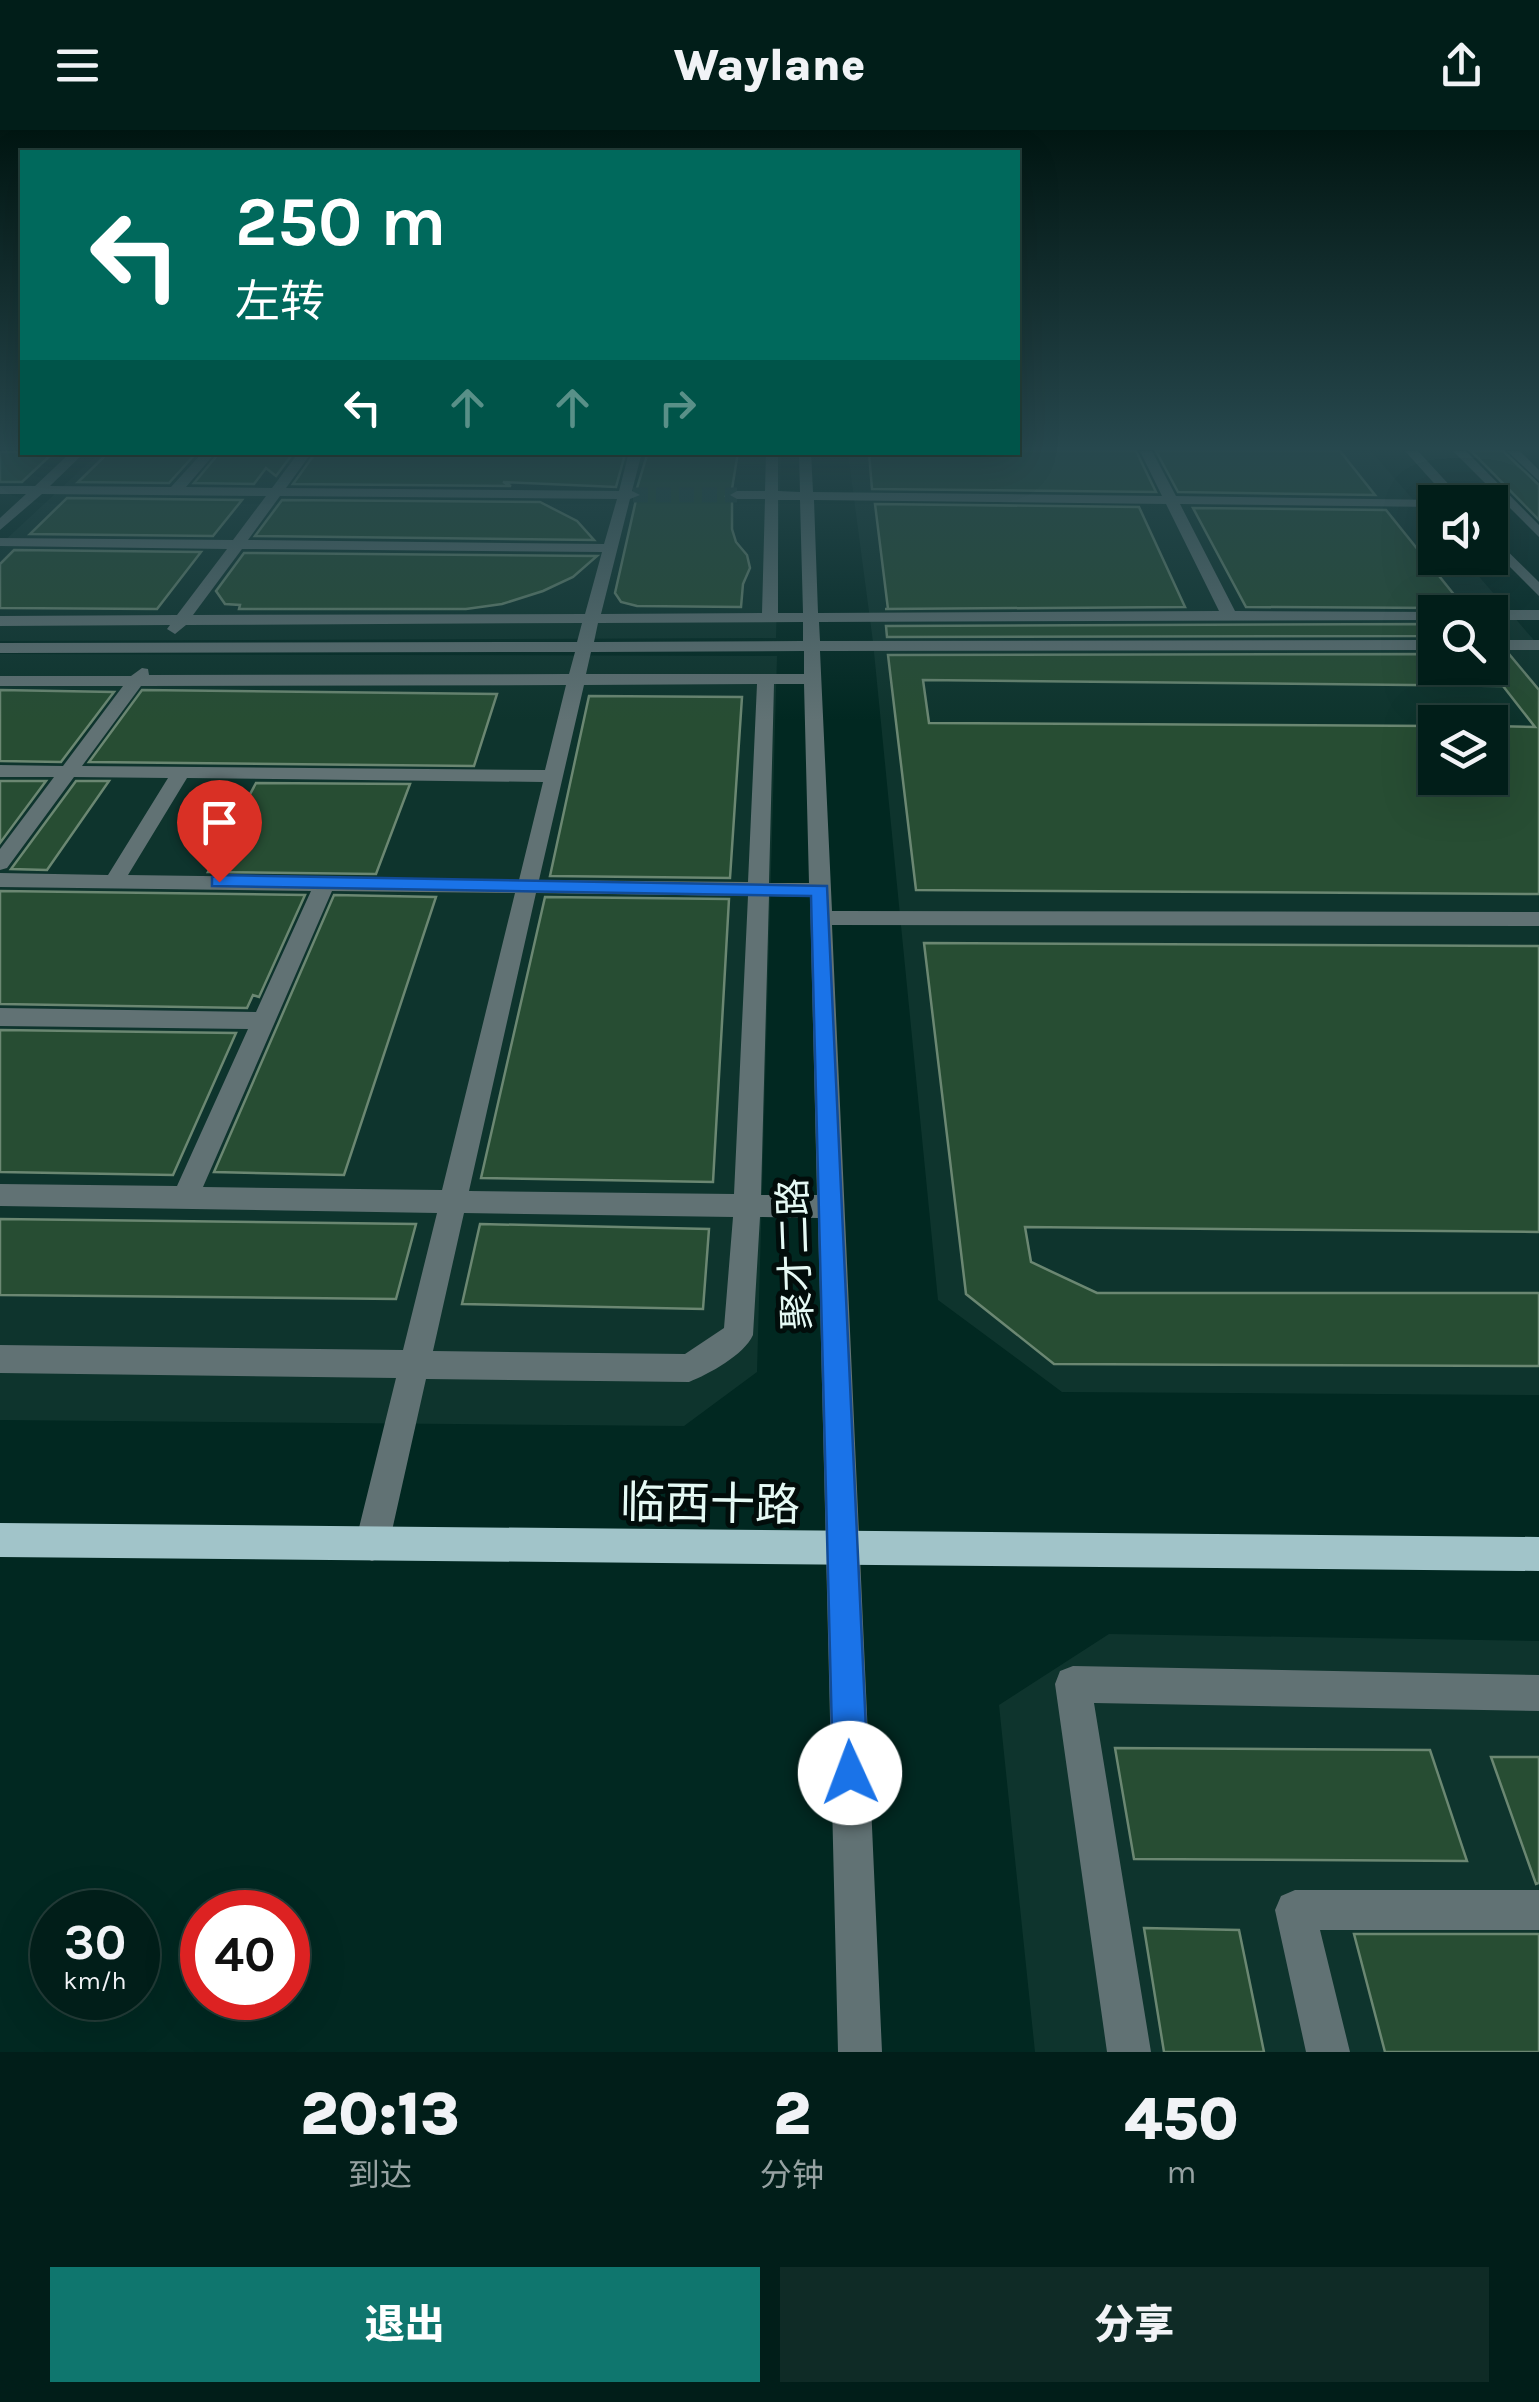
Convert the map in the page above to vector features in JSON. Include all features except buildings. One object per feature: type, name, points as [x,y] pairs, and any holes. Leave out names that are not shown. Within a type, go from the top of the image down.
[{"type":"main road","name":"临西十路","points":[[0,1540],[1539,1554]]},
{"type":"street","points":[[0,863],[241,541]]},
{"type":"street","points":[[372,1544],[576,679],[614,541]]},
{"type":"street","points":[[770,616],[771,541]]},
{"type":"street","name":"聚才二路","points":[[808,541],[860,2052]]},
{"type":"street","points":[[1192,541],[1229,615]]},
{"type":"street","points":[[0,542],[612,548]]},
{"type":"street","points":[[1508,558],[1539,592]]},
{"type":"street","points":[[0,621],[1418,615]]},
{"type":"street","points":[[1508,615],[1539,615]]},
{"type":"street","points":[[1508,644],[1539,644]]},
{"type":"street","points":[[0,648],[1418,645]]},
{"type":"street","points":[[0,1359],[689,1368],[738,1334],[747,1206],[766,679]]},
{"type":"street","points":[[0,681],[813,679]]},
{"type":"street","points":[[0,771],[554,776]]},
{"type":"street","points":[[114,881],[181,773]]},
{"type":"street","points":[[0,880],[758,890],[821,904],[1539,919]]},
{"type":"street","points":[[185,1198],[324,882]]},
{"type":"street","points":[[0,1017],[264,1021]]},
{"type":"street","points":[[0,1195],[831,1207]]},
{"type":"street","points":[[1129,2052],[1073,1684],[1539,1694]]},
{"type":"street","points":[[1328,2052],[1295,1910],[1539,1910]]},
{"type":"shaded area","points":[[5,541],[779,541],[776,638],[0,641],[0,545]]},
{"type":"shaded area","points":[[860,541],[1418,541],[1418,575],[1478,575],[1495,595],[1418,595],[1418,685],[1508,685],[1508,610],[1539,646],[1539,1395],[1062,1392],[938,1300]]},
{"type":"shaded area","points":[[0,654],[777,656],[757,1372],[684,1426],[0,1420]]},
{"type":"shaded area","points":[[1109,1634],[1539,1641],[1539,2052],[1035,2052],[999,1705]]},
{"type":"route","points":[[219,882],[820,890],[850,1773]]}]
